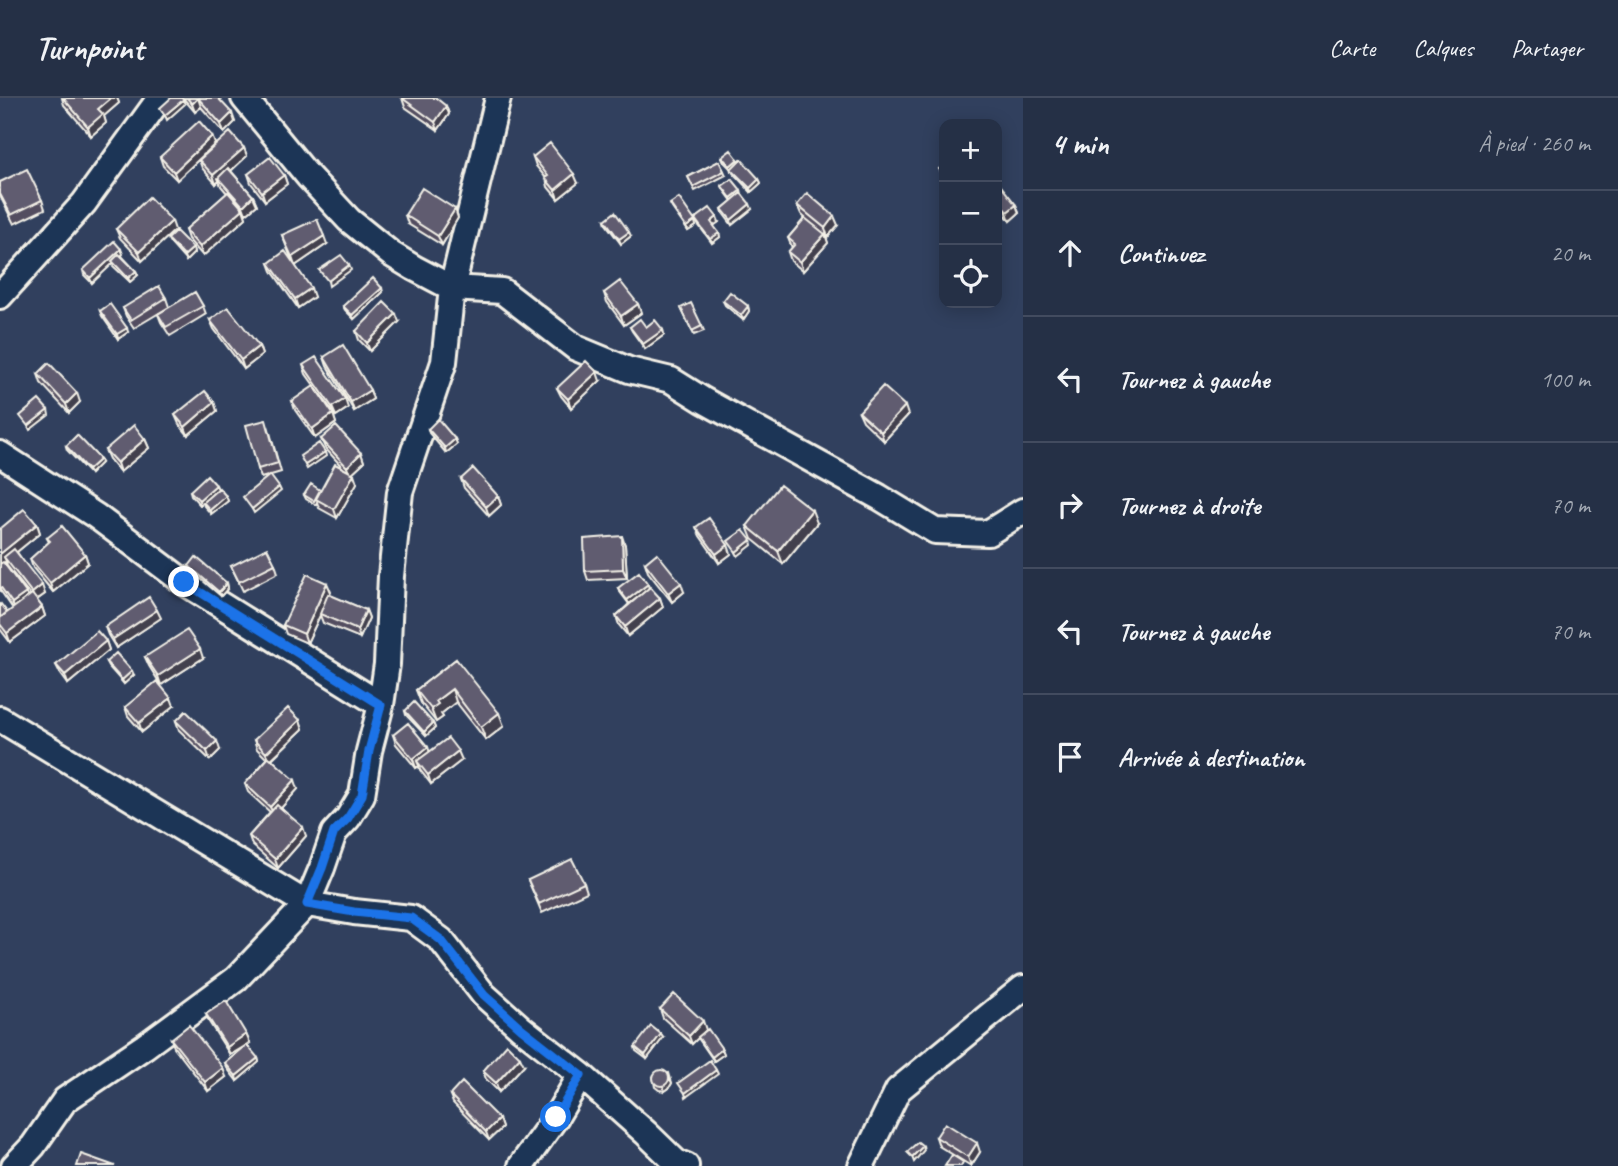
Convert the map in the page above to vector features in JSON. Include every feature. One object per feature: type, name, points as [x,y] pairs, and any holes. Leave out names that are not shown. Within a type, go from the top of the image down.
[{"type":"street","points":[[0,296],[84,203],[160,98]]},
{"type":"street","points":[[244,98],[307,176],[349,220],[391,254],[414,268],[452,288],[502,291],[576,348],[629,370],[671,380],[713,407],[879,497],[935,531],[988,533],[1023,512]]},
{"type":"street","points":[[14,1166],[33,1146],[65,1100],[145,1046],[236,979],[307,904],[334,832],[348,818],[362,795],[387,664],[391,576],[400,492],[444,362],[452,288],[498,98]]},
{"type":"street","points":[[0,454],[96,516],[184,582],[381,705]]},
{"type":"street","points":[[0,719],[307,904],[411,918],[441,940],[484,995],[581,1075],[676,1162],[686,1166]]},
{"type":"street","points":[[861,1166],[898,1090],[1023,988]]},
{"type":"street","points":[[521,1166],[556,1117],[581,1075]]},
{"type":"building","points":[[63,98],[111,98],[98,109],[103,114],[88,127]]},
{"type":"building","points":[[171,98],[183,100],[165,115],[160,108]]},
{"type":"building","points":[[187,98],[198,98],[192,104]]},
{"type":"building","points":[[198,98],[218,98],[232,113],[221,124]]},
{"type":"building","points":[[402,98],[436,98],[446,106],[435,122]]},
{"type":"building","points":[[199,121],[212,136],[174,172],[160,157]]},
{"type":"building","points":[[230,132],[244,148],[213,175],[199,160]]},
{"type":"building","points":[[550,143],[574,174],[555,190],[533,157]]},
{"type":"building","points":[[731,150],[738,159],[730,166],[722,157]]},
{"type":"building","points":[[270,157],[284,175],[262,192],[248,174]]},
{"type":"building","points":[[741,159],[759,179],[750,188],[731,169]]},
{"type":"building","points":[[719,161],[724,171],[693,187],[688,177]]},
{"type":"building","points":[[228,168],[253,196],[243,206],[218,178]]},
{"type":"building","points":[[27,169],[42,200],[11,215],[0,194],[0,182]]},
{"type":"building","points":[[732,179],[741,190],[731,198],[722,186]]},
{"type":"building","points":[[1002,187],[1016,205],[1007,212],[1002,206]]},
{"type":"building","points":[[422,188],[455,209],[438,236],[405,215]]},
{"type":"building","points":[[228,192],[243,209],[200,247],[185,230]]},
{"type":"building","points":[[741,193],[750,204],[731,220],[722,209]]},
{"type":"building","points":[[807,193],[834,216],[825,228],[797,205]]},
{"type":"building","points":[[149,197],[172,221],[139,252],[116,229]]},
{"type":"building","points":[[679,198],[695,221],[686,227],[670,204]]},
{"type":"building","points":[[710,208],[717,217],[711,222],[719,233],[710,239],[695,219]]},
{"type":"building","points":[[615,212],[629,232],[619,239],[605,220]]},
{"type":"building","points":[[805,218],[825,234],[800,262],[788,252],[795,244],[788,238]]},
{"type":"building","points":[[317,219],[324,236],[292,257],[282,235]]},
{"type":"building","points":[[176,231],[193,248],[184,256],[168,239]]},
{"type":"building","points":[[114,241],[121,249],[90,278],[83,270]]},
{"type":"building","points":[[285,251],[311,288],[295,299],[269,263]]},
{"type":"building","points":[[119,254],[136,271],[128,278],[112,261]]},
{"type":"building","points":[[341,255],[349,265],[328,281],[319,270]]},
{"type":"building","points":[[373,278],[382,288],[352,315],[343,306]]},
{"type":"building","points":[[620,281],[638,304],[621,316],[604,293]]},
{"type":"building","points":[[159,286],[166,298],[131,320],[123,308]]},
{"type":"building","points":[[195,292],[203,306],[166,327],[158,314]]},
{"type":"building","points":[[730,292],[748,306],[741,315],[723,301]]},
{"type":"building","points":[[384,302],[396,314],[367,343],[356,331]]},
{"type":"building","points":[[691,303],[702,326],[692,331],[681,308]]},
{"type":"building","points":[[110,304],[127,328],[117,334],[100,311]]},
{"type":"building","points":[[228,307],[259,346],[241,360],[210,320]]},
{"type":"building","points":[[640,319],[646,327],[655,320],[663,330],[643,344],[630,327]]},
{"type":"building","points":[[343,345],[370,390],[351,402],[324,357]]},
{"type":"building","points":[[316,357],[345,399],[332,407],[303,365]]},
{"type":"building","points":[[586,361],[597,372],[568,399],[557,388]]},
{"type":"building","points":[[49,363],[77,393],[66,404],[38,374]]},
{"type":"building","points":[[314,386],[333,414],[312,429],[292,401]]},
{"type":"building","points":[[883,386],[905,406],[881,432],[859,412]]},
{"type":"building","points":[[205,391],[214,402],[185,427],[175,415]]},
{"type":"building","points":[[39,400],[48,410],[28,426],[20,416]]},
{"type":"building","points":[[438,419],[455,439],[445,448],[428,429]]},
{"type":"building","points":[[266,420],[278,463],[258,469],[246,425]]},
{"type":"building","points":[[134,425],[145,439],[117,463],[105,450]]},
{"type":"building","points":[[336,426],[361,453],[347,467],[321,439]]},
{"type":"building","points":[[77,435],[100,459],[88,470],[66,446]]},
{"type":"building","points":[[319,443],[325,452],[305,465],[300,456]]},
{"type":"building","points":[[335,464],[354,474],[334,509],[316,499]]},
{"type":"building","points":[[473,468],[498,496],[486,507],[461,479]]},
{"type":"building","points":[[207,475],[216,485],[199,500],[190,491]]},
{"type":"building","points":[[270,475],[279,487],[252,509],[243,497]]},
{"type":"building","points":[[311,484],[320,490],[314,501],[304,495]]},
{"type":"building","points":[[780,485],[812,510],[778,551],[747,526]]},
{"type":"building","points":[[219,488],[226,496],[210,510],[203,502]]},
{"type":"building","points":[[24,509],[37,524],[0,554],[0,529]]},
{"type":"building","points":[[709,518],[728,545],[716,554],[696,527]]},
{"type":"building","points":[[62,526],[85,554],[50,583],[30,559],[50,541],[47,538]]},
{"type":"building","points":[[743,530],[751,540],[736,552],[728,541]]},
{"type":"building","points":[[622,536],[623,569],[585,571],[584,539]]},
{"type":"building","points":[[267,548],[275,564],[239,582],[231,566]]},
{"type":"building","points":[[14,549],[42,585],[32,593],[4,557]]},
{"type":"building","points":[[657,553],[681,583],[668,593],[645,563]]},
{"type":"building","points":[[196,557],[227,583],[219,592],[189,566]]},
{"type":"building","points":[[3,562],[26,593],[12,603],[0,586],[0,564]]},
{"type":"building","points":[[639,572],[648,584],[627,600],[618,588]]},
{"type":"building","points":[[307,574],[327,583],[304,634],[283,625]]},
{"type":"building","points":[[650,587],[660,598],[625,627],[616,616]]},
{"type":"building","points":[[32,594],[42,607],[7,633],[0,624],[0,618]]},
{"type":"building","points":[[328,594],[366,610],[357,630],[320,614]]},
{"type":"building","points":[[149,597],[157,610],[113,639],[105,627]]},
{"type":"building","points":[[0,605],[7,612],[0,618]]},
{"type":"building","points":[[187,630],[200,649],[158,676],[145,657]]},
{"type":"building","points":[[97,631],[106,641],[65,675],[56,665]]},
{"type":"building","points":[[116,653],[132,671],[122,680],[106,662]]},
{"type":"building","points":[[456,659],[499,713],[481,727],[452,689],[436,701],[438,704],[431,709],[416,690]]},
{"type":"building","points":[[157,681],[171,698],[139,723],[125,707]]},
{"type":"building","points":[[414,702],[433,723],[424,732],[405,711]]},
{"type":"building","points":[[288,708],[300,720],[266,753],[254,740]]},
{"type":"building","points":[[186,711],[217,741],[207,751],[176,721]]},
{"type":"building","points":[[408,723],[428,747],[413,759],[393,735]]},
{"type":"building","points":[[448,738],[458,751],[428,775],[417,761]]},
{"type":"building","points":[[269,757],[295,780],[270,807],[245,784]]},
{"type":"building","points":[[277,805],[303,827],[275,859],[249,836]]},
{"type":"building","points":[[572,859],[584,883],[539,904],[528,880]]},
{"type":"building","points":[[674,994],[703,1021],[689,1036],[660,1009]]},
{"type":"building","points":[[226,1001],[246,1034],[227,1047],[206,1014]]},
{"type":"building","points":[[189,1025],[223,1068],[205,1082],[171,1039]]},
{"type":"building","points":[[651,1026],[661,1034],[645,1055],[635,1047]]},
{"type":"building","points":[[708,1029],[722,1049],[712,1057],[698,1037]]},
{"type":"building","points":[[507,1044],[520,1057],[496,1083],[483,1071]]},
{"type":"building","points":[[247,1045],[258,1058],[236,1076],[225,1063]]},
{"type":"building","points":[[710,1060],[716,1070],[685,1093],[678,1083]]},
{"type":"building","points":[[658,1070],[664,1070],[669,1078],[667,1084],[658,1086],[653,1081],[653,1075]]},
{"type":"building","points":[[462,1082],[499,1119],[486,1132],[450,1095]]},
{"type":"building","points":[[945,1123],[977,1143],[968,1157],[936,1137]]},
{"type":"building","points":[[918,1142],[923,1146],[912,1157],[907,1152]]},
{"type":"building","points":[[81,1154],[115,1166],[77,1166]]},
{"type":"building","points":[[952,1155],[963,1162],[961,1166],[945,1166]]},
{"type":"route","points":[[184,582],[381,705],[369,751],[362,795],[348,818],[334,832],[307,904],[411,918],[441,940],[484,995],[581,1075],[556,1117]]}]
